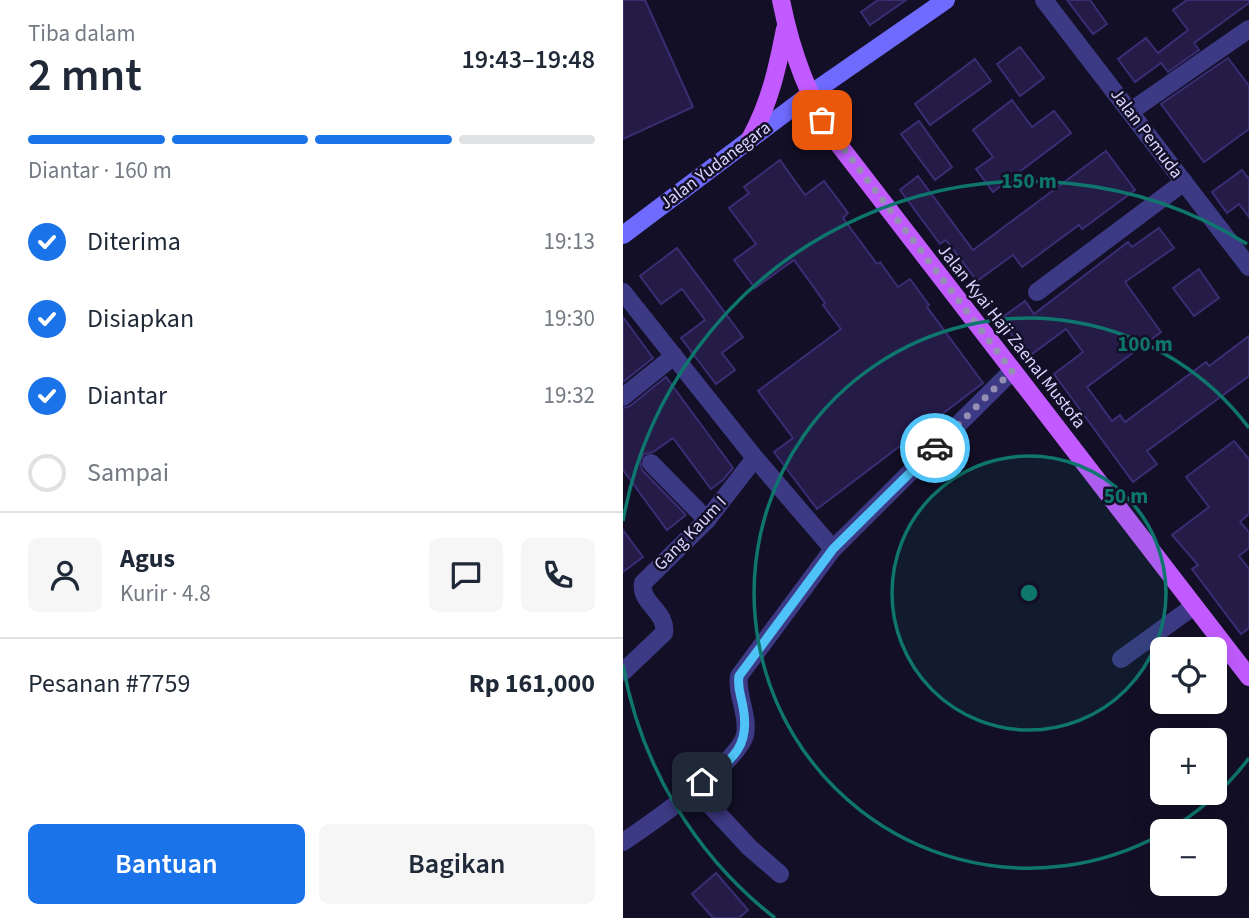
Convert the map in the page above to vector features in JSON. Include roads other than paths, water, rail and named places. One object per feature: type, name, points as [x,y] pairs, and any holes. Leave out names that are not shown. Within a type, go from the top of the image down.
[{"type":"main road","name":"Jalan Kyai Haji Zaenal Mustofa","points":[[781,0],[786,26],[809,95],[836,141],[1249,677]]},
{"type":"main road","name":"Jalan Yudanegara","points":[[623,235],[809,95],[946,0]]},
{"type":"main road","points":[[750,139],[765,112],[786,26]]},
{"type":"street","name":"Jalan Pemuda","points":[[1044,0],[1249,267]]},
{"type":"street","points":[[1131,111],[1249,29]]},
{"type":"street","points":[[1037,292],[1184,181]]},
{"type":"street","points":[[623,292],[755,458],[833,549]]},
{"type":"street","points":[[623,397],[674,356]]},
{"type":"street","points":[[623,842],[695,789],[741,747],[746,732],[737,687],[739,676],[833,549],[1012,371]]},
{"type":"street","name":"Gang Kaum I","points":[[623,672],[664,633],[664,621],[645,596],[643,583],[707,520],[755,458]]},
{"type":"street","points":[[651,463],[707,520]]},
{"type":"street","points":[[1121,659],[1194,606]]},
{"type":"street","points":[[695,789],[750,848],[780,874]]}]
